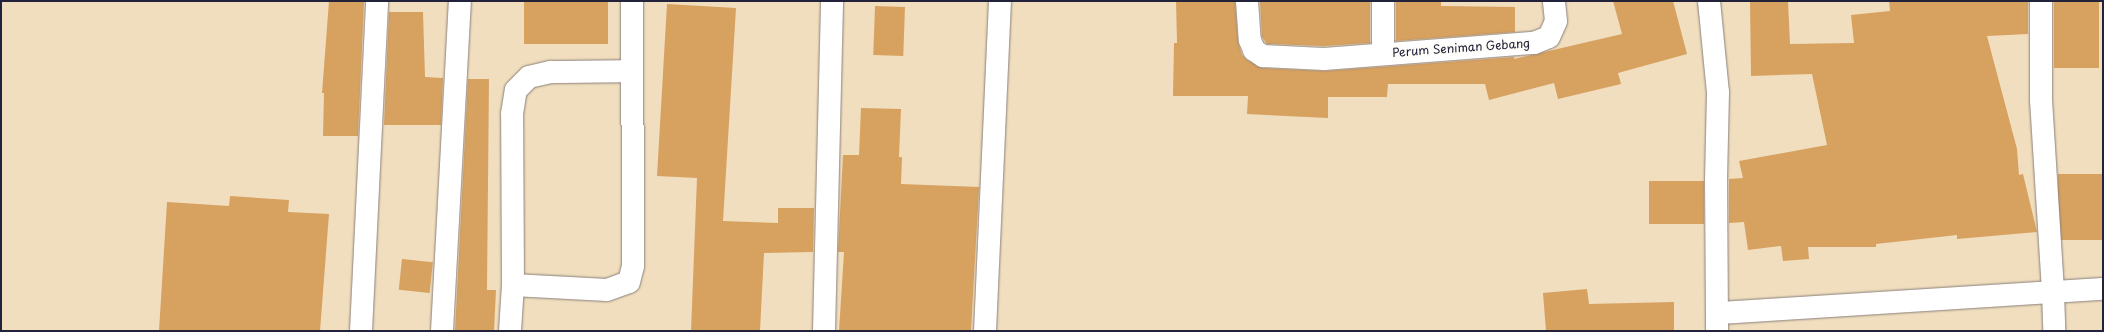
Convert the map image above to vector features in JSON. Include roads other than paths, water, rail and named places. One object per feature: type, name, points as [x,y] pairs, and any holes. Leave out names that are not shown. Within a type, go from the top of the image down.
[{"type":"street","points":[[361,331],[377,1]]},
{"type":"street","points":[[442,331],[460,1]]},
{"type":"street","points":[[514,285],[607,290],[628,282],[633,266],[632,1]]},
{"type":"street","points":[[824,331],[832,1]]},
{"type":"street","points":[[985,331],[1000,1]]},
{"type":"street","name":"Perum Seniman Gebang","points":[[1247,1],[1250,40],[1254,50],[1263,56],[1324,59],[1383,53],[1534,43],[1549,37],[1556,21],[1554,1]]},
{"type":"street","name":"Perum Seniman Gebang","points":[[1383,1],[1383,53]]},
{"type":"street","points":[[1709,1],[1718,92],[1716,178],[1718,322],[2103,289]]},
{"type":"street","points":[[2041,1],[2041,100],[2054,331]]},
{"type":"street","points":[[510,331],[514,285],[512,114],[516,90],[529,76],[551,72],[632,71]]}]
